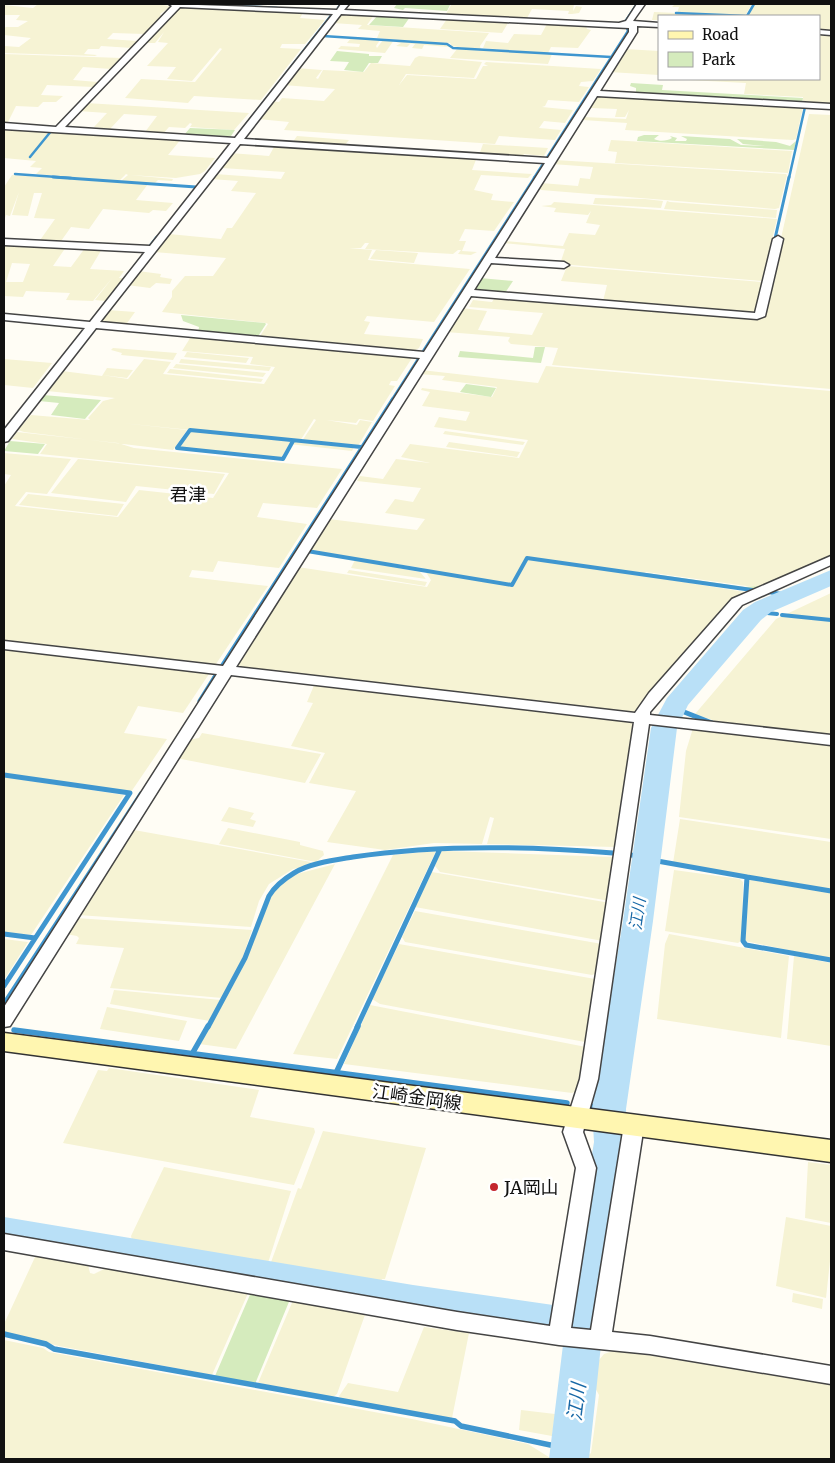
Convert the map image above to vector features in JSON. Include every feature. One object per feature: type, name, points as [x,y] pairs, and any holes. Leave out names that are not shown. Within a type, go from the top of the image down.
[{"type":"main road","name":"江崎金岡線","points":[[4,1042],[831,1151]]},
{"type":"street","points":[[173,4],[341,9]]},
{"type":"street","points":[[58,129],[178,4]]},
{"type":"street","points":[[245,4],[623,25],[658,25]]},
{"type":"street","points":[[623,25],[634,4]]},
{"type":"street","points":[[623,25],[630,20],[641,4]]},
{"type":"street","points":[[4,438],[90,324],[341,9]]},
{"type":"street","points":[[4,1021],[222,670],[422,354],[466,292],[547,161],[633,32],[623,25]]},
{"type":"street","points":[[593,93],[831,106]]},
{"type":"street","points":[[4,126],[547,161]]},
{"type":"street","points":[[466,292],[760,316],[778,239]]},
{"type":"street","points":[[4,242],[150,249]]},
{"type":"street","points":[[486,260],[564,265]]},
{"type":"street","points":[[4,317],[422,354]]},
{"type":"street","points":[[560,1327],[586,1168],[573,1132],[582,1118],[646,719],[654,696],[737,602],[831,560]]},
{"type":"street","points":[[4,645],[831,740]]},
{"type":"street","points":[[600,1339],[630,1125]]},
{"type":"street","points":[[4,1242],[457,1321],[560,1327],[600,1339],[650,1345],[831,1374]]},
{"type":"shaded area","points":[[38,4],[153,4],[172,6],[160,14],[162,16],[144,34],[113,33],[107,39],[138,41],[132,48],[101,46],[99,49],[88,49],[84,54],[97,55],[95,56],[4,53],[4,46],[19,47],[31,38],[4,35],[4,28],[18,27],[28,21],[16,20],[20,15],[4,15],[4,5],[33,8]]},
{"type":"shaded area","points":[[428,4],[574,4],[573,11],[576,6],[582,7],[579,13],[572,14],[568,14],[569,11],[532,9],[527,18],[446,14],[451,5]]},
{"type":"shaded area","points":[[675,4],[752,4],[746,15],[658,15],[658,20],[652,20],[654,12],[677,13],[679,7],[672,7]]},
{"type":"shaded area","points":[[755,4],[831,4],[831,32],[820,31],[820,15],[749,15]]},
{"type":"shaded area","points":[[177,6],[304,11],[300,18],[325,20],[305,44],[282,44],[280,48],[301,49],[261,100],[194,96],[188,103],[125,98],[141,79],[195,82],[222,49],[220,48],[192,81],[167,79],[176,67],[147,66],[168,43],[158,42],[164,32],[155,43],[144,43]]},
{"type":"shaded area","points":[[340,14],[374,15],[367,25],[489,33],[480,46],[481,50],[552,54],[548,64],[450,58],[457,49],[464,48],[452,46],[450,43],[406,41],[447,44],[450,47],[424,45],[422,49],[412,48],[415,44],[402,43],[410,44],[407,47],[396,46],[401,43],[396,42],[397,40],[377,38],[380,31],[358,29],[362,25],[333,23]]},
{"type":"shaded area","points":[[447,19],[508,23],[502,33],[440,29]]},
{"type":"shaded area","points":[[547,24],[586,26],[587,29],[591,30],[578,48],[551,47],[548,53],[483,48],[486,41],[508,43],[514,34],[541,35]]},
{"type":"shaded area","points":[[820,34],[831,36],[831,105],[803,103],[803,97],[744,94],[746,83],[688,80],[820,80]]},
{"type":"shaded area","points":[[351,38],[380,40],[376,46],[377,48],[383,40],[394,40],[385,53],[338,49],[341,46],[359,47],[360,44],[347,43]]},
{"type":"shaded area","points":[[625,49],[658,51],[658,75],[609,72]]},
{"type":"shaded area","points":[[4,54],[122,58],[111,69],[83,67],[73,80],[98,82],[94,87],[47,85],[41,95],[63,96],[56,102],[43,102],[38,107],[16,106],[7,124],[4,124]]},
{"type":"shaded area","points":[[419,56],[482,62],[474,78],[406,74],[399,85],[407,75],[476,79],[483,66],[488,66],[484,64],[486,62],[601,69],[593,81],[581,82],[579,86],[589,87],[579,102],[548,100],[545,106],[542,107],[573,110],[565,123],[544,121],[539,128],[561,130],[555,140],[499,136],[495,144],[284,130],[289,122],[258,119],[270,106],[267,105],[270,101],[279,102],[282,98],[324,101],[335,89],[283,85],[296,68],[322,70],[316,78],[318,79],[323,70],[364,72],[371,63],[410,66],[415,58]]},
{"type":"shaded area","points":[[598,95],[803,107],[796,139],[793,140],[625,130],[627,123],[583,120],[584,117],[626,119],[629,110],[625,117],[615,117],[617,109],[591,108],[585,115],[582,115],[591,101],[594,102]]},
{"type":"shaded area","points":[[86,103],[249,113],[234,130],[190,127],[192,124],[190,123],[185,128],[169,127],[162,135],[145,132],[157,116],[124,114],[110,129],[94,127],[107,113],[78,111]]},
{"type":"shaded area","points":[[809,114],[831,115],[831,389],[552,365],[558,348],[511,344],[508,341],[510,337],[446,332],[461,308],[487,311],[478,330],[532,335],[543,313],[469,307],[473,300],[492,302],[496,296],[763,318]]},
{"type":"shaded area","points":[[4,129],[51,131],[33,153],[52,131],[182,138],[168,155],[215,158],[205,171],[200,174],[176,178],[130,175],[173,179],[172,181],[158,180],[155,183],[121,181],[128,175],[126,174],[119,181],[36,174],[42,168],[30,167],[36,161],[4,158]]},
{"type":"shaded area","points":[[297,136],[349,140],[345,145],[292,143]]},
{"type":"shaded area","points":[[611,140],[792,151],[788,173],[615,163],[617,152],[608,151]]},
{"type":"shaded area","points":[[268,143],[477,157],[472,170],[532,174],[528,178],[481,175],[474,190],[493,194],[491,200],[514,202],[494,231],[465,229],[459,241],[466,241],[462,251],[477,252],[471,255],[458,254],[461,250],[453,254],[365,249],[369,243],[365,243],[361,248],[349,248],[372,250],[368,260],[470,269],[434,322],[367,316],[364,321],[370,322],[364,334],[423,339],[419,348],[412,352],[262,338],[260,336],[268,324],[266,323],[162,312],[172,297],[172,291],[185,276],[213,276],[226,258],[154,252],[169,234],[221,239],[227,228],[232,228],[256,193],[231,191],[238,181],[211,179],[215,174],[281,179],[285,172],[222,168],[230,153],[269,156],[274,147],[266,146]]},
{"type":"shaded area","points":[[483,144],[548,148],[544,156],[524,154],[522,158],[479,155]]},
{"type":"shaded area","points":[[555,160],[787,175],[779,208],[775,209],[541,190],[538,188],[541,183],[578,186],[580,178],[590,179],[593,167],[552,164]]},
{"type":"shaded area","points":[[12,175],[148,184],[136,200],[173,203],[166,211],[153,210],[149,213],[103,209],[89,229],[71,227],[59,244],[38,243],[55,219],[34,218],[42,193],[34,193],[28,216],[12,215],[19,192],[10,216],[6,215],[4,221],[4,187]]},
{"type":"shaded area","points":[[595,198],[663,201],[661,208],[593,204]]},
{"type":"shaded area","points":[[667,201],[777,210],[776,218],[664,209]]},
{"type":"shaded area","points":[[554,202],[777,219],[762,281],[560,264],[565,249],[503,243],[505,241],[563,246],[569,233],[595,235],[600,225],[586,223],[591,211],[588,215],[554,212],[556,208],[541,206],[551,205]]},
{"type":"shaded area","points":[[4,245],[66,247],[53,266],[71,267],[85,248],[102,249],[90,269],[124,271],[119,278],[123,278],[105,301],[95,300],[113,277],[93,301],[66,300],[70,293],[26,291],[23,297],[4,296]],"holes":[[[12,263],[30,264],[23,282],[6,282]]]},
{"type":"shaded area","points":[[376,250],[418,253],[414,263],[370,259]]},
{"type":"shaded area","points":[[567,266],[762,282],[755,313],[603,301],[607,285],[561,281]]},
{"type":"shaded area","points":[[138,271],[161,274],[160,277],[172,279],[170,284],[156,283],[150,288],[127,285]]},
{"type":"shaded area","points":[[108,310],[135,312],[125,326],[99,323]]},
{"type":"shaded area","points":[[192,335],[414,355],[397,381],[391,381],[389,385],[395,386],[373,421],[359,419],[356,423],[326,420],[357,425],[360,420],[372,422],[358,446],[302,441],[316,420],[314,419],[300,441],[121,423],[187,430],[173,450],[18,430],[31,415],[90,420],[88,418],[103,401],[115,398],[47,391],[62,371],[128,379],[144,359],[171,362],[163,374],[264,384],[275,367],[250,364],[253,357],[182,351]]},
{"type":"shaded area","points":[[113,348],[177,353],[173,360],[121,355],[122,353],[111,350]]},
{"type":"shaded area","points":[[187,352],[249,358],[246,363],[184,357]]},
{"type":"shaded area","points":[[4,359],[52,363],[33,388],[4,385]]},
{"type":"shaded area","points":[[181,359],[271,367],[269,371],[179,363]]},
{"type":"shaded area","points":[[176,364],[266,373],[263,377],[173,368]]},
{"type":"shaded area","points":[[546,366],[831,391],[831,556],[764,585],[754,587],[646,572],[640,575],[745,592],[725,605],[635,714],[234,667],[298,567],[427,587],[431,580],[423,568],[308,551],[329,519],[417,530],[425,519],[385,513],[395,499],[413,502],[421,488],[357,481],[360,476],[383,479],[396,459],[430,463],[401,457],[410,444],[519,458],[528,440],[434,427],[439,417],[466,421],[470,412],[422,406],[430,392],[421,390],[422,388],[492,397],[497,387],[442,380],[445,376],[419,374],[421,370],[538,383]]},
{"type":"shaded area","points":[[107,368],[133,370],[127,378],[103,375]]},
{"type":"shaded area","points":[[170,369],[263,379],[261,382],[167,373]]},
{"type":"shaded area","points":[[191,431],[354,447],[352,451],[289,444],[281,459],[179,448]]},
{"type":"shaded area","points":[[445,431],[525,442],[523,445],[443,434]]},
{"type":"shaded area","points":[[17,432],[118,443],[134,448],[342,469],[317,508],[263,503],[257,517],[307,524],[279,568],[218,561],[213,572],[192,570],[189,577],[268,586],[214,667],[4,643],[4,486],[11,475],[4,474],[4,453],[71,459],[47,494],[26,492],[15,506],[118,517],[139,490],[213,498],[229,473],[40,454],[47,444],[12,439]]},
{"type":"shaded area","points":[[449,442],[520,452],[517,457],[446,447]]},
{"type":"shaded area","points":[[78,459],[225,474],[214,494],[136,486],[126,502],[51,493]]},
{"type":"shaded area","points":[[28,494],[124,504],[117,516],[19,505]]},
{"type":"shaded area","points":[[355,560],[420,572],[426,579],[351,568]]},
{"type":"shaded area","points":[[349,570],[427,582],[425,586],[347,573]]},
{"type":"shaded area","points":[[831,593],[831,734],[715,721],[695,714],[776,619]]},
{"type":"shaded area","points":[[6,648],[79,657],[85,660],[91,658],[211,671],[183,713],[138,706],[124,733],[167,739],[131,792],[4,773],[4,650]]},
{"type":"shaded area","points":[[315,683],[631,720],[633,722],[615,847],[487,844],[494,818],[490,817],[482,844],[434,843],[385,850],[327,842],[356,791],[309,783],[325,753],[291,746],[313,703],[307,702]]},
{"type":"shaded area","points":[[696,726],[831,743],[831,839],[679,817],[686,751],[693,728]]},
{"type":"shaded area","points":[[202,733],[321,754],[305,783],[176,758],[188,740],[199,738]]},
{"type":"shaded area","points":[[4,777],[124,795],[31,935],[4,932]]},
{"type":"shaded area","points":[[229,807],[254,813],[250,819],[256,821],[253,827],[221,821]]},
{"type":"shaded area","points":[[680,819],[831,842],[831,890],[673,863]]},
{"type":"shaded area","points":[[228,828],[300,842],[300,845],[323,851],[324,855],[316,862],[219,844]]},
{"type":"shaded area","points":[[134,830],[311,862],[309,866],[293,869],[269,884],[259,901],[251,927],[78,915]]},
{"type":"shaded area","points":[[436,851],[337,1059],[293,1054],[393,855]]},
{"type":"shaded area","points":[[440,852],[613,857],[610,901],[440,872],[435,866]]},
{"type":"shaded area","points":[[335,864],[236,1049],[199,1044],[247,958],[271,895],[279,883],[293,875]]},
{"type":"shaded area","points":[[674,870],[740,879],[743,882],[742,940],[738,943],[665,931]]},
{"type":"shaded area","points":[[432,872],[610,903],[603,941],[415,907]]},
{"type":"shaded area","points":[[748,881],[831,893],[831,959],[745,941]]},
{"type":"shaded area","points":[[415,911],[602,944],[597,973],[592,975],[405,942],[402,937]]},
{"type":"shaded area","points":[[76,918],[252,930],[242,959],[222,998],[110,988],[124,948],[76,944],[79,938],[77,936],[66,934]]},
{"type":"shaded area","points":[[669,934],[789,956],[781,1038],[657,1019],[665,944]]},
{"type":"shaded area","points":[[4,939],[28,942],[4,980]]},
{"type":"shaded area","points":[[399,944],[595,979],[597,982],[589,1040],[585,1042],[380,1004],[372,999]]},
{"type":"shaded area","points":[[794,956],[831,963],[831,1046],[787,1039]]},
{"type":"shaded area","points":[[114,990],[221,1000],[210,1021],[110,1004]]},
{"type":"shaded area","points":[[370,1005],[586,1047],[577,1091],[572,1093],[344,1064]]},
{"type":"shaded area","points":[[107,1007],[187,1021],[179,1041],[100,1029]]},
{"type":"shaded area","points":[[109,1068],[259,1090],[250,1117],[314,1128],[315,1132],[294,1185],[63,1143],[98,1070],[107,1071]]},
{"type":"shaded area","points":[[323,1131],[426,1148],[385,1279],[382,1279],[380,1284],[270,1265],[298,1188],[301,1189]]},
{"type":"shaded area","points":[[808,1162],[831,1165],[831,1223],[805,1218]]},
{"type":"shaded area","points":[[164,1167],[291,1191],[267,1266],[132,1240],[131,1236]]},
{"type":"shaded area","points":[[786,1217],[831,1226],[831,1252],[826,1298],[776,1286]]},
{"type":"shaded area","points":[[36,1255],[88,1265],[90,1273],[94,1274],[106,1268],[249,1291],[212,1375],[59,1346],[4,1332],[4,1324]]},
{"type":"shaded area","points":[[793,1293],[823,1299],[822,1309],[792,1302]]},
{"type":"shaded area","points":[[294,1298],[366,1312],[337,1394],[333,1397],[258,1383]]},
{"type":"shaded area","points":[[424,1327],[469,1333],[452,1418],[342,1400],[339,1396],[348,1383],[398,1392]]},
{"type":"shaded area","points":[[4,1340],[43,1348],[49,1352],[412,1419],[528,1444],[552,1459],[4,1459]]},
{"type":"shaded area","points":[[616,1350],[831,1385],[831,1459],[584,1459],[591,1453],[599,1395],[591,1380],[594,1366],[604,1354]]},
{"type":"shaded area","points":[[521,1410],[555,1414],[552,1436],[519,1430]]},
{"type":"green space","points":[[397,4],[450,5],[447,11],[405,8],[403,10],[394,8]]},
{"type":"green space","points":[[378,15],[410,17],[403,27],[369,25]]},
{"type":"green space","points":[[337,51],[382,56],[378,63],[369,63],[363,72],[344,70],[349,62],[330,61]]},
{"type":"green space","points":[[631,83],[663,85],[662,90],[803,98],[802,103],[636,94],[636,88],[630,86]]},
{"type":"green space","points":[[190,128],[235,130],[231,136],[184,135]]},
{"type":"green space","points":[[659,135],[654,139],[661,141],[672,138],[670,136],[677,138],[675,141],[686,141],[687,139],[681,136],[730,139],[741,145],[765,146],[743,144],[737,139],[776,142],[790,146],[796,141],[794,150],[637,141],[638,137]]},
{"type":"green space","points":[[480,278],[513,281],[505,293],[471,290]]},
{"type":"green space","points":[[181,315],[266,324],[257,338],[198,333],[199,327],[183,321]]},
{"type":"green space","points":[[535,347],[545,347],[541,363],[458,357],[460,351],[533,358]]},
{"type":"green space","points":[[466,384],[496,388],[491,397],[460,392]]},
{"type":"green space","points":[[43,395],[101,400],[85,419],[51,415],[59,403],[39,401]]},
{"type":"green space","points":[[10,441],[45,444],[38,454],[4,451]]},
{"type":"green space","points":[[647,573],[744,587],[762,586],[751,591],[643,575]]},
{"type":"green space","points":[[252,1290],[291,1297],[255,1384],[215,1376]]},
{"type":"waterway","points":[[196,4],[277,8]]},
{"type":"waterway","points":[[338,8],[341,4]]},
{"type":"waterway","points":[[534,178],[628,31],[625,22],[637,4]]},
{"type":"waterway","points":[[748,15],[754,4]]},
{"type":"waterway","points":[[237,136],[333,13]]},
{"type":"waterway","points":[[676,13],[723,15]]},
{"type":"waterway","points":[[323,36],[447,44],[453,48],[611,57]]},
{"type":"waterway","points":[[789,178],[805,107]]},
{"type":"waterway","points":[[30,157],[52,130]]},
{"type":"waterway","points":[[15,174],[71,178]]},
{"type":"waterway","points":[[53,177],[196,187]]},
{"type":"waterway","points":[[392,400],[535,177]]},
{"type":"waterway","points":[[774,243],[789,177]]},
{"type":"waterway","points":[[147,250],[157,237]]},
{"type":"waterway","points":[[214,678],[393,399]]},
{"type":"waterway","points":[[293,441],[283,459],[177,448],[190,430],[361,447]]},
{"type":"waterway","points":[[307,551],[512,585],[527,558],[752,590]]},
{"type":"waterway","name":"江川","points":[[583,1325],[611,1142],[609,1109],[638,921],[664,728],[676,703],[752,615],[763,607],[831,577]]},
{"type":"waterway","points":[[767,592],[790,595]]},
{"type":"waterway","points":[[756,612],[777,614]]},
{"type":"waterway","points":[[782,615],[831,620]]},
{"type":"waterway","points":[[200,701],[215,677]]},
{"type":"waterway","points":[[674,708],[712,723]]},
{"type":"waterway","points":[[4,775],[130,793],[4,986]]},
{"type":"waterway","points":[[4,1004],[141,794]]},
{"type":"waterway","points":[[208,1027],[245,958],[269,896],[280,883],[300,870],[323,862],[353,857],[450,848],[516,848],[613,853]]},
{"type":"waterway","points":[[357,1027],[440,849]]},
{"type":"waterway","points":[[631,855],[646,857]]},
{"type":"waterway","points":[[646,859],[747,877]]},
{"type":"waterway","points":[[747,877],[831,891]]},
{"type":"waterway","points":[[747,877],[743,941],[746,945],[831,960]]},
{"type":"waterway","points":[[4,934],[35,938]]},
{"type":"waterway","points":[[192,1054],[208,1026]]},
{"type":"waterway","points":[[336,1073],[358,1026]]},
{"type":"waterway","points":[[14,1030],[192,1054]]},
{"type":"waterway","points":[[192,1054],[336,1073]]},
{"type":"waterway","points":[[336,1073],[567,1103]]},
{"type":"waterway","points":[[590,1106],[609,1109]]},
{"type":"waterway","points":[[4,1231],[413,1300],[583,1325]]},
{"type":"waterway","name":"江川","points":[[583,1325],[584,1331]]},
{"type":"waterway","points":[[4,1334],[46,1344],[54,1349],[455,1421],[461,1426],[555,1446]]},
{"type":"waterway","name":"江川","points":[[569,1459],[582,1345]]},
{"type":"waterway","name":"江川","points":[[565,1449],[570,1450]]},
{"type":"place","name":"JA岡山","points":[[494,1187]]},
{"type":"district","name":"君津","points":[[188,494]]}]
